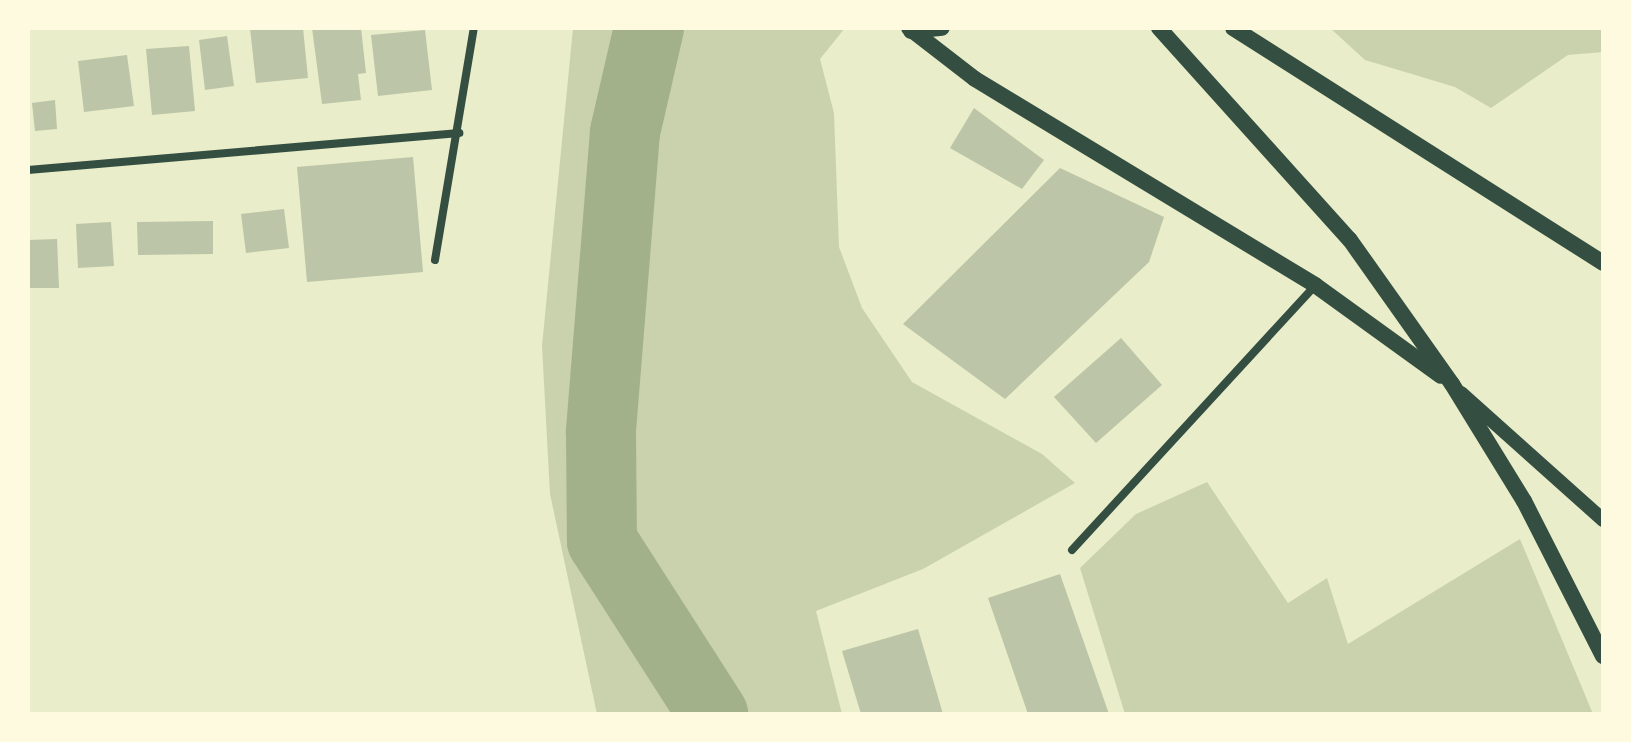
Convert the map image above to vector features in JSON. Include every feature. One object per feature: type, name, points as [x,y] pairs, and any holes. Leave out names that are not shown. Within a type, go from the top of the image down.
[{"type":"main road","points":[[910,30],[942,28]]},
{"type":"main road","points":[[1159,28],[1350,240],[1452,384],[1524,501],[1603,656]]},
{"type":"main road","points":[[1233,28],[1603,263]]},
{"type":"main road","points":[[910,30],[975,79],[1315,285],[1452,384]]},
{"type":"street","points":[[435,260],[459,133],[474,28]]},
{"type":"street","points":[[28,170],[459,133]]},
{"type":"street","points":[[1072,550],[1315,285]]},
{"type":"street","points":[[1452,384],[1603,520]]},
{"type":"green space","points":[[573,28],[845,28],[820,59],[834,113],[839,247],[862,308],[912,382],[1042,454],[1075,483],[923,569],[816,611],[842,714],[597,714],[550,494],[542,346]]},
{"type":"green space","points":[[1330,28],[1603,28],[1603,52],[1568,55],[1491,108],[1455,87],[1365,60]]},
{"type":"green space","points":[[1207,482],[1288,603],[1327,578],[1348,644],[1520,539],[1593,714],[1125,714],[1080,568],[1136,514]]},
{"type":"building","points":[[250,28],[303,28],[308,78],[256,83]]},
{"type":"building","points":[[312,28],[361,28],[366,73],[358,74],[361,100],[322,104]]},
{"type":"building","points":[[425,30],[432,90],[378,96],[371,35]]},
{"type":"building","points":[[227,36],[234,86],[205,90],[199,40]]},
{"type":"building","points":[[189,46],[195,111],[152,115],[146,49]]},
{"type":"building","points":[[127,55],[134,106],[84,112],[78,61]]},
{"type":"building","points":[[55,100],[57,129],[35,131],[32,103]]},
{"type":"building","points":[[974,108],[1044,160],[1022,189],[950,148]]},
{"type":"building","points":[[413,157],[423,272],[307,282],[297,167]]},
{"type":"building","points":[[1060,168],[1164,217],[1149,262],[1005,399],[903,324]]},
{"type":"building","points":[[284,209],[289,248],[246,253],[241,214]]},
{"type":"building","points":[[213,221],[213,254],[138,255],[137,222]]},
{"type":"building","points":[[111,222],[114,266],[78,268],[76,224]]},
{"type":"building","points":[[57,239],[59,288],[28,288],[28,240]]},
{"type":"building","points":[[1121,338],[1162,385],[1096,443],[1054,397]]},
{"type":"building","points":[[1060,574],[1109,714],[1028,714],[988,598]]},
{"type":"building","points":[[918,629],[943,714],[861,714],[842,651]]},
{"type":"waterway","points":[[649,28],[625,132],[601,433],[602,541],[713,714]]}]
